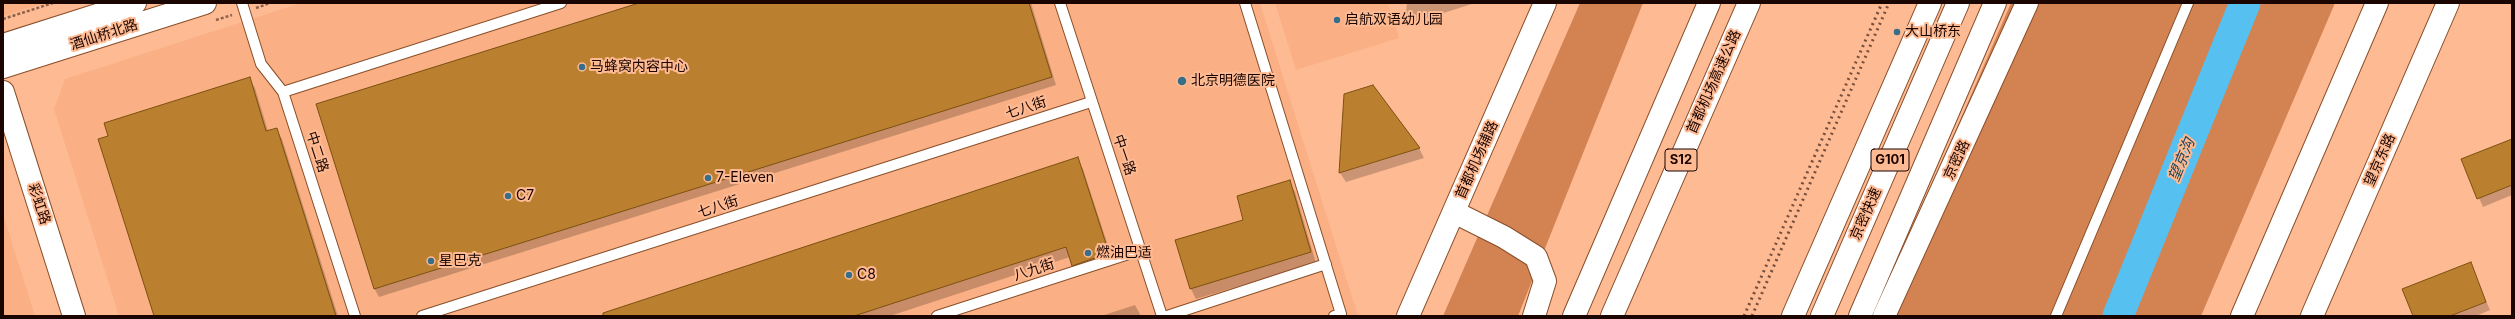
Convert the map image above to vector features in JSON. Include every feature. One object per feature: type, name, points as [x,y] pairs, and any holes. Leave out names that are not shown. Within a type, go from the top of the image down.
[{"type":"main road","name":"酒仙桥北路","points":[[3,45],[135,3]]},
{"type":"main road","name":"酒仙桥北路","points":[[3,67],[205,3]]},
{"type":"main road","name":"首都机场辅路","points":[[1408,316],[1545,3]]},
{"type":"main road","name":"S12","points":[[1574,316],[1709,3]]},
{"type":"main road","name":"首都机场高速公路","points":[[1612,316],[1749,3]]},
{"type":"main road","name":"G101","points":[[1793,316],[1930,3]]},
{"type":"main road","name":"京密快速","points":[[1822,316],[1958,3]]},
{"type":"main road","name":"G101","points":[[1860,316],[1995,3]]},
{"type":"main road","name":"京密路","points":[[1884,316],[2027,3]]},
{"type":"main road","points":[[2242,316],[2378,3]]},
{"type":"main road","name":"望京东路","points":[[2312,316],[2448,3]]},
{"type":"main road","name":"彩虹路","points":[[3,92],[74,316]]},
{"type":"main road","points":[[1454,212],[1504,237],[1536,257],[1545,281],[1534,316]]},
{"type":"lane","name":"中二路","points":[[242,3],[261,64],[283,92],[355,316]]},
{"type":"lane","points":[[283,92],[561,3]]},
{"type":"lane","name":"中一路","points":[[1060,3],[1162,316]]},
{"type":"lane","points":[[1245,3],[1341,314],[1334,316]]},
{"type":"lane","points":[[2056,316],[2188,3]]},
{"type":"lane","name":"七八街","points":[[422,316],[1091,102]]},
{"type":"lane","name":"八九街","points":[[937,316],[1141,250]]},
{"type":"lane","points":[[1166,316],[1326,264]]},
{"type":"path","points":[[3,19],[53,3]]},
{"type":"shaded area","points":[[3,3],[45,3],[3,16]]},
{"type":"shaded area","points":[[301,3],[1260,3],[1358,316],[119,316],[54,109],[65,79]]},
{"type":"shaded area","name":"启航双语幼儿园","points":[[1275,3],[1388,3],[1399,38],[1296,70]]},
{"type":"shaded area","points":[[1580,3],[1643,3],[1518,316],[1443,316]]},
{"type":"shaded area","points":[[2011,3],[2335,3],[2201,316],[1875,316]]},
{"type":"shaded area","points":[[3,214],[35,316],[3,316]]},
{"type":"building","name":"C7","points":[[639,3],[1029,3],[1052,77],[374,289],[316,104]]},
{"type":"building","points":[[250,77],[266,131],[277,128],[336,316],[154,316],[98,139],[108,136],[104,123]]},
{"type":"building","points":[[1373,85],[1420,148],[1339,173],[1344,94]]},
{"type":"building","points":[[2512,139],[2512,185],[2477,199],[2461,159]]},
{"type":"building","name":"C8","points":[[1078,157],[1109,253],[1072,266],[1066,247],[854,316],[603,316],[603,313]]},
{"type":"building","points":[[1290,180],[1311,252],[1190,289],[1175,240],[1243,220],[1237,196]]},
{"type":"building","points":[[2471,262],[2486,302],[2450,316],[2413,316],[2402,289]]},
{"type":"waterway","name":"望京沟","points":[[2118,316],[2245,3]]},
{"type":"railway","points":[[1744,316],[1882,3]]},
{"type":"railway","points":[[1752,316],[1889,3]]},
{"type":"place","name":"启航双语幼儿园","points":[[1337,20]]},
{"type":"place","name":"大山桥东","points":[[1897,32]]},
{"type":"place","name":"马蜂窝内容中心","points":[[582,67]]},
{"type":"place","name":"北京明德医院","points":[[1182,81]]},
{"type":"place","name":"7-Eleven","points":[[708,178]]},
{"type":"place","name":"C7","points":[[508,196]]},
{"type":"place","name":"燃油巴适","points":[[1088,253]]},
{"type":"place","name":"星巴克","points":[[431,261]]},
{"type":"place","name":"C8","points":[[849,275]]}]
